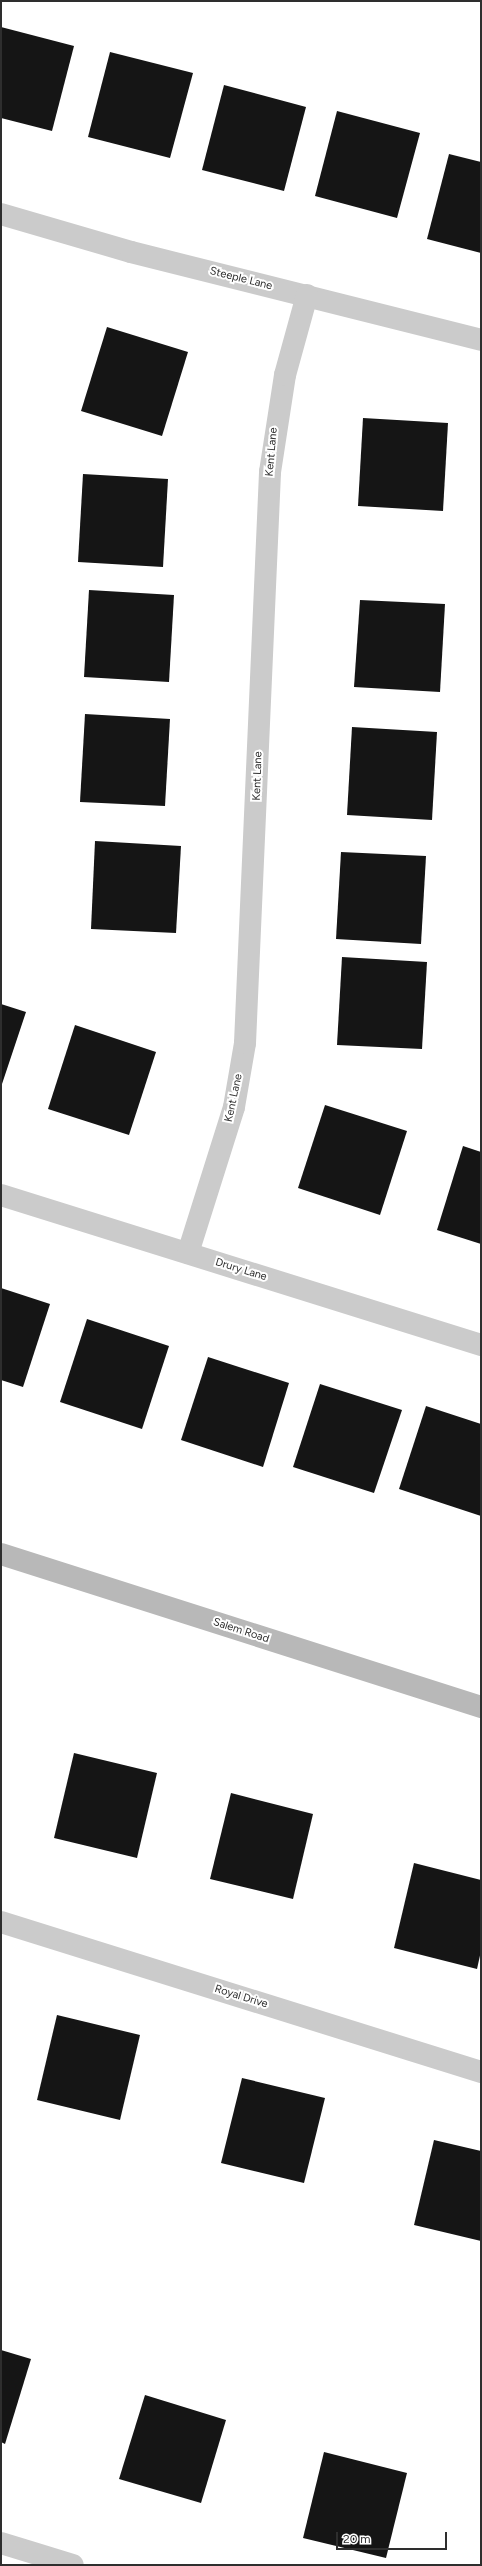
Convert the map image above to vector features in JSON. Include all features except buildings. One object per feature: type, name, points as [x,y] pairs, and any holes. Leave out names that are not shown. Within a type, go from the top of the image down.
[{"type":"main road","name":"Salem Road","points":[[1,1554],[481,1707]]},
{"type":"street","name":"Steeple Lane","points":[[1,214],[124,250],[481,340]]},
{"type":"street","name":"Kent Lane","points":[[188,1253],[234,1107],[245,1043],[270,472],[283,382],[307,295]]},
{"type":"street","name":"Drury Lane","points":[[1,1195],[481,1345]]},
{"type":"street","name":"Royal Drive","points":[[1,1922],[481,2072]]},
{"type":"street","points":[[1,2543],[73,2565]]}]
